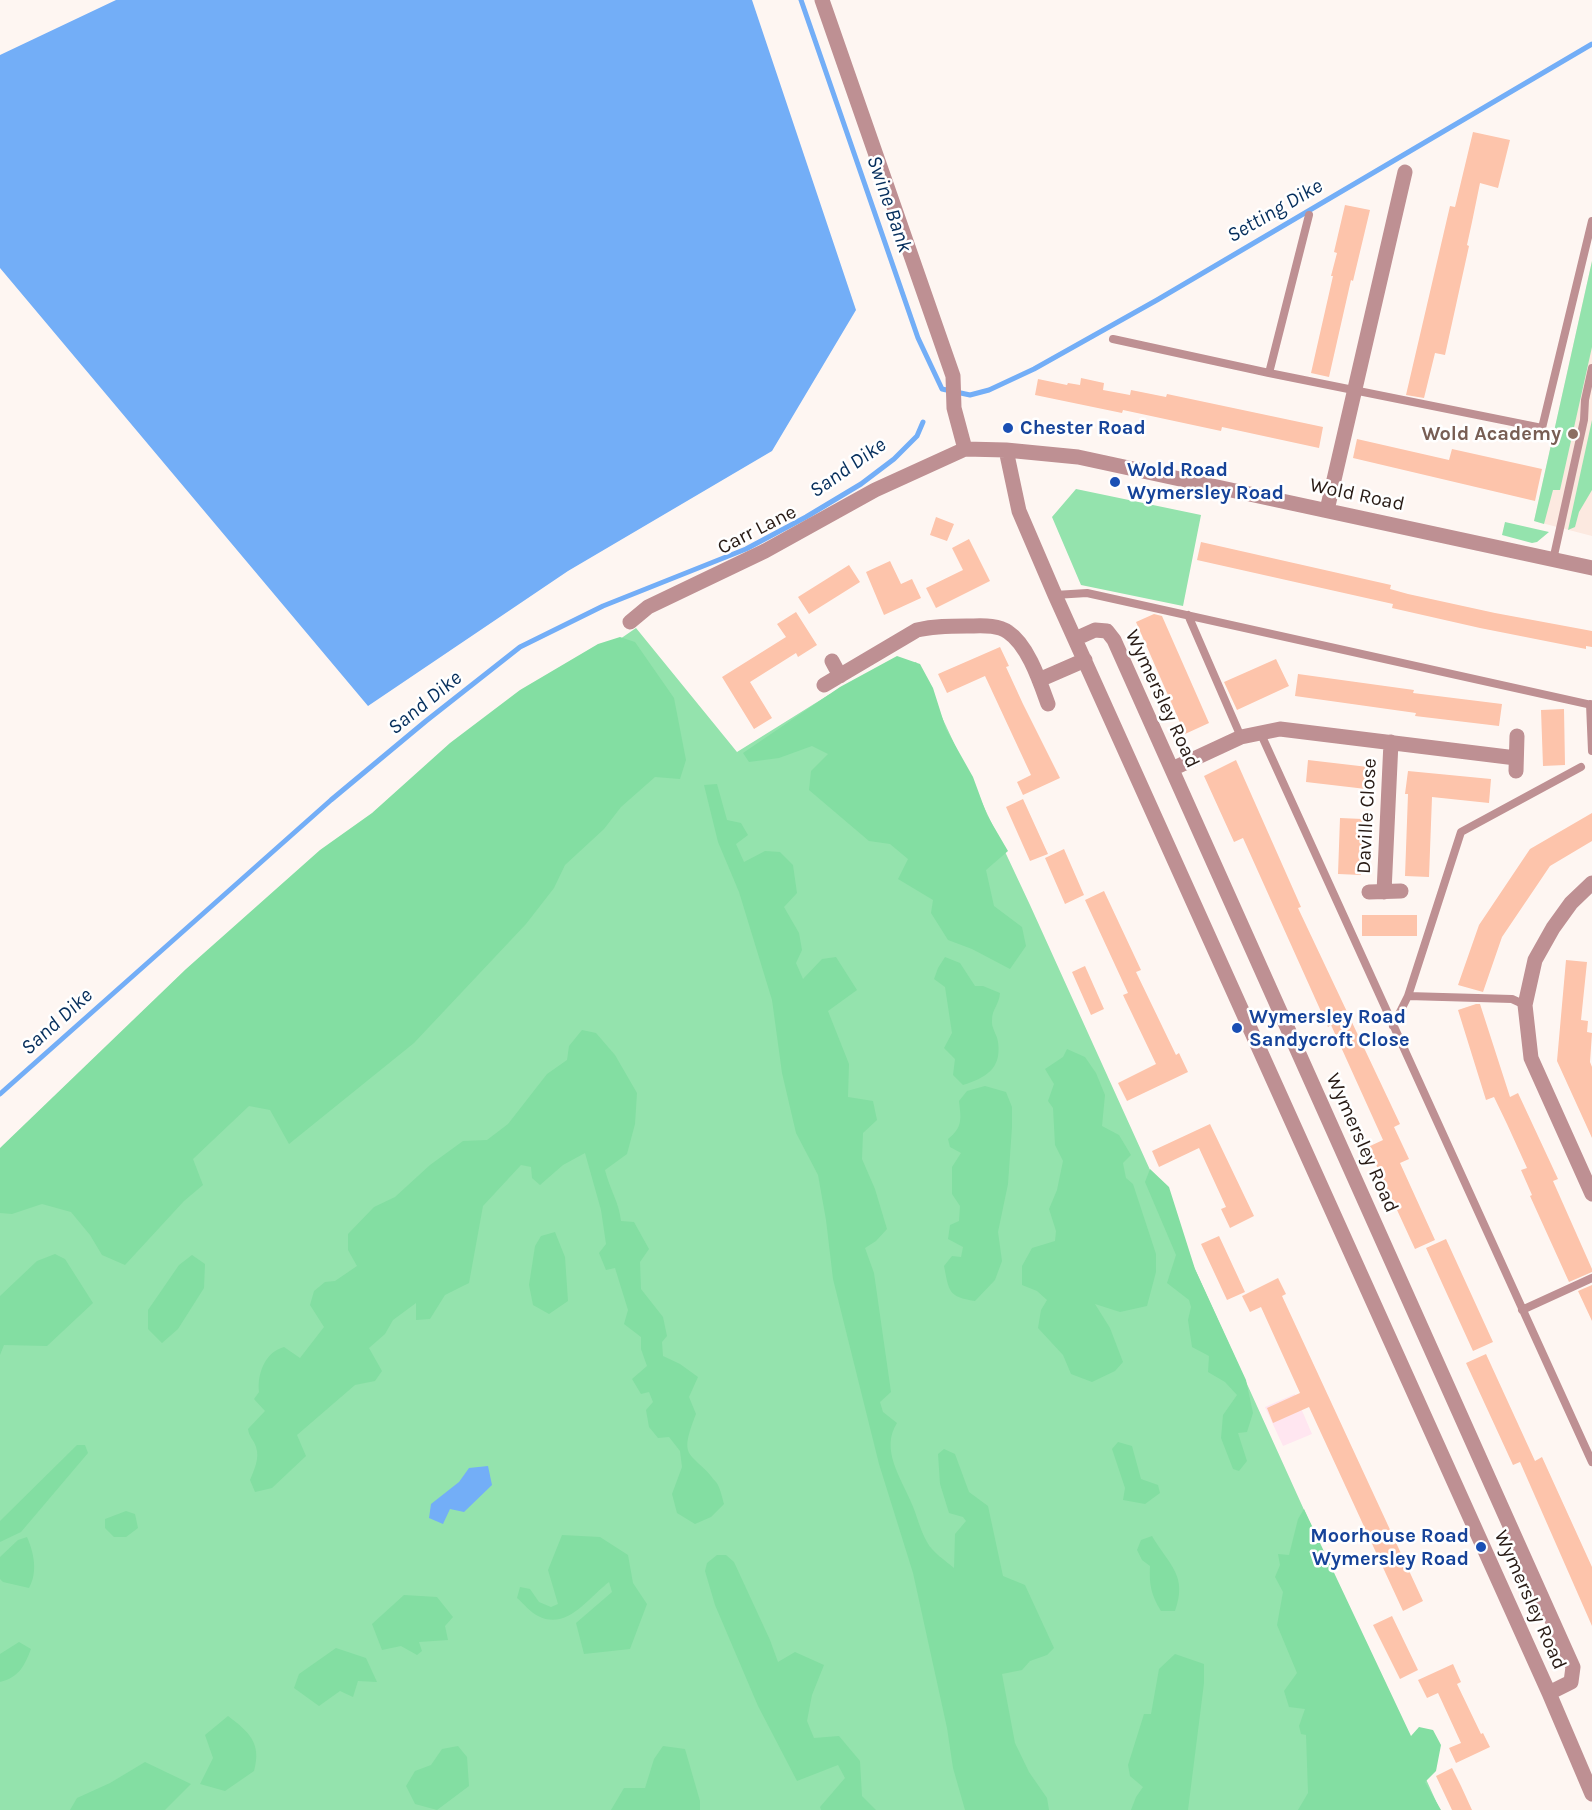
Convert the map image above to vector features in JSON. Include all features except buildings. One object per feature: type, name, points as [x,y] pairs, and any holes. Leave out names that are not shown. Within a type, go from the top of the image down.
[{"type":"street","points":[[822,0],[953,376],[953,401],[965,448]]},
{"type":"street","points":[[1327,510],[1405,172]]},
{"type":"street","name":"Carr Lane","points":[[630,622],[648,607],[765,551],[875,490],[965,448],[1006,450]]},
{"type":"street","name":"Wold Road","points":[[1006,450],[1078,457],[1592,568]]},
{"type":"street","name":"Wymersley Road","points":[[1006,450],[1019,511],[1055,595],[1549,1693],[1592,1794]]},
{"type":"street","points":[[824,685],[917,630],[932,626],[991,627],[1007,631],[1019,642],[1039,680],[1048,704]]},
{"type":"street","name":"Wymersley Road","points":[[1075,639],[1095,630],[1107,631],[1114,640],[1573,1667],[1571,1682],[1549,1693]]},
{"type":"street","points":[[1039,680],[1085,660]]},
{"type":"street","points":[[832,661],[840,676]]},
{"type":"street","name":"Daville Close","points":[[1172,769],[1241,737],[1280,729],[1391,742],[1516,765],[1518,736]]},
{"type":"street","name":"Daville Close","points":[[1391,742],[1376,892],[1401,891]]},
{"type":"street","points":[[1592,883],[1571,903],[1553,928],[1535,960],[1525,1005],[1531,1058],[1587,1167],[1592,1194]]},
{"type":"lane","points":[[1269,373],[1309,215]]},
{"type":"lane","points":[[1113,339],[1542,428],[1592,221]]},
{"type":"lane","points":[[1553,560],[1584,420],[1585,400],[1592,368]]},
{"type":"lane","points":[[1055,595],[1087,593],[1591,704],[1592,751]]},
{"type":"lane","points":[[1188,615],[1241,737]]},
{"type":"lane","points":[[1260,732],[1592,1462]]},
{"type":"lane","points":[[1393,1026],[1407,996],[1461,832],[1581,767]]},
{"type":"lane","points":[[1407,996],[1512,999],[1525,1005]]},
{"type":"lane","points":[[1522,1310],[1592,1278]]},
{"type":"shaded area","name":"Wold Academy","points":[[1592,261],[1592,536],[1534,521]]},
{"type":"shaded area","points":[[1295,1394],[1312,1434],[1283,1446],[1265,1407]]},
{"type":"green space","points":[[1592,261],[1592,347],[1560,490],[1553,490],[1544,524],[1534,521]]},
{"type":"green space","points":[[1592,420],[1592,490],[1579,512],[1575,527],[1568,530]]},
{"type":"green space","points":[[1076,489],[1201,515],[1183,606],[1081,585],[1052,517]]},
{"type":"green space","points":[[1505,522],[1549,532],[1537,542],[1532,543],[1502,535]]},
{"type":"green space","points":[[636,628],[737,752],[830,694],[839,708],[916,662],[1030,905],[1440,1810],[0,1810],[0,1156],[463,747]]},
{"type":"green space","points":[[620,637],[635,642],[674,698],[686,760],[680,779],[655,777],[621,807],[604,829],[565,865],[554,888],[526,924],[414,1043],[289,1144],[270,1110],[249,1106],[193,1159],[203,1185],[184,1201],[125,1265],[102,1255],[90,1235],[71,1212],[42,1204],[12,1214],[0,1213],[0,1148],[186,969],[320,850],[372,813],[450,743],[520,690],[598,644]]},
{"type":"green space","points":[[897,656],[920,664],[933,688],[946,729],[973,777],[987,815],[1008,851],[986,870],[994,906],[1022,927],[1026,946],[1010,969],[972,949],[948,940],[931,913],[933,900],[898,879],[908,859],[890,844],[869,841],[809,790],[811,771],[828,754],[812,746],[779,758],[749,762],[743,753],[840,687]]},
{"type":"green space","points":[[717,784],[727,820],[741,823],[748,835],[736,844],[744,862],[765,851],[780,852],[793,865],[797,893],[784,907],[799,933],[802,950],[796,963],[803,979],[822,959],[836,957],[857,990],[828,1011],[849,1064],[848,1097],[873,1101],[877,1120],[863,1133],[862,1159],[875,1189],[887,1229],[876,1241],[865,1248],[874,1273],[891,1392],[880,1402],[883,1412],[897,1423],[892,1433],[891,1453],[929,1546],[954,1568],[955,1534],[966,1521],[963,1517],[949,1513],[940,1484],[938,1454],[944,1449],[955,1454],[969,1492],[988,1506],[1003,1576],[1025,1585],[1054,1648],[1047,1655],[1030,1661],[1022,1670],[1002,1674],[1015,1743],[1029,1772],[1047,1798],[1049,1810],[965,1810],[953,1768],[947,1728],[913,1573],[879,1464],[833,1279],[818,1175],[796,1133],[782,1073],[772,1000],[739,892],[718,842],[704,785]]},
{"type":"green space","points":[[945,957],[960,963],[975,986],[983,986],[1000,993],[992,1020],[998,1042],[997,1059],[985,1075],[963,1085],[953,1075],[955,1059],[944,1048],[952,1033],[945,987],[934,979]]},
{"type":"green space","points":[[582,1030],[596,1033],[615,1055],[637,1093],[635,1124],[627,1154],[605,1170],[621,1221],[634,1222],[649,1249],[640,1262],[641,1289],[663,1317],[667,1336],[662,1342],[663,1356],[680,1364],[698,1377],[689,1397],[696,1414],[690,1429],[688,1448],[694,1459],[717,1484],[724,1504],[711,1517],[695,1524],[677,1513],[672,1494],[682,1467],[680,1451],[669,1437],[658,1438],[649,1427],[646,1410],[653,1402],[649,1392],[641,1394],[632,1379],[647,1366],[641,1349],[641,1337],[624,1324],[628,1310],[615,1268],[606,1270],[599,1253],[606,1244],[601,1210],[585,1153],[563,1165],[540,1185],[532,1178],[531,1167],[521,1165],[483,1206],[469,1283],[445,1295],[430,1319],[416,1320],[416,1303],[393,1320],[385,1334],[369,1348],[382,1371],[375,1381],[355,1385],[297,1435],[306,1456],[272,1488],[255,1492],[250,1480],[256,1464],[257,1451],[248,1429],[265,1411],[254,1399],[259,1392],[261,1371],[267,1359],[284,1347],[300,1358],[324,1327],[310,1305],[314,1291],[325,1282],[335,1281],[357,1266],[348,1250],[348,1234],[374,1207],[395,1197],[430,1165],[463,1141],[487,1140],[508,1124],[547,1074],[567,1060],[569,1046]]},
{"type":"green space","points":[[1067,1049],[1085,1057],[1096,1073],[1105,1095],[1102,1126],[1119,1135],[1131,1155],[1123,1163],[1126,1178],[1133,1184],[1156,1254],[1156,1272],[1147,1306],[1120,1312],[1095,1304],[1110,1328],[1123,1362],[1115,1371],[1092,1382],[1071,1374],[1063,1355],[1038,1328],[1041,1310],[1047,1300],[1037,1291],[1022,1285],[1022,1266],[1032,1248],[1055,1241],[1056,1231],[1049,1209],[1057,1190],[1063,1161],[1055,1145],[1053,1108],[1048,1101],[1054,1084],[1045,1069],[1063,1057]]},
{"type":"green space","points":[[985,1086],[1006,1092],[1012,1107],[1012,1127],[1008,1184],[998,1232],[1002,1261],[995,1280],[975,1301],[959,1297],[951,1291],[944,1266],[952,1256],[961,1257],[963,1247],[948,1239],[950,1225],[959,1221],[960,1206],[952,1194],[952,1167],[961,1153],[950,1147],[948,1139],[959,1126],[959,1101],[967,1091]]},
{"type":"green space","points":[[1150,1169],[1169,1187],[1195,1269],[1246,1380],[1253,1413],[1247,1432],[1238,1433],[1247,1461],[1239,1471],[1233,1469],[1221,1438],[1223,1415],[1237,1395],[1225,1382],[1208,1372],[1209,1356],[1192,1347],[1188,1320],[1191,1307],[1189,1300],[1167,1283],[1176,1255],[1145,1182]]},
{"type":"green space","points":[[555,1232],[565,1257],[568,1301],[549,1314],[533,1305],[529,1285],[535,1246],[541,1236]]},
{"type":"green space","points":[[55,1254],[65,1259],[93,1303],[47,1346],[4,1345],[0,1355],[0,1296],[37,1261]]},
{"type":"green space","points":[[192,1255],[205,1264],[204,1288],[178,1329],[162,1343],[148,1329],[148,1310],[179,1265]]},
{"type":"green space","points":[[1118,1442],[1132,1446],[1141,1479],[1158,1485],[1160,1493],[1145,1504],[1123,1500],[1125,1488],[1112,1449]]},
{"type":"green space","points":[[77,1445],[85,1445],[88,1453],[21,1532],[0,1542],[0,1521]]},
{"type":"green space","points":[[1304,1509],[1411,1736],[1419,1727],[1433,1730],[1441,1745],[1436,1771],[1425,1782],[1441,1810],[1298,1810],[1308,1793],[1306,1735],[1301,1734],[1299,1726],[1305,1709],[1289,1707],[1284,1691],[1297,1673],[1277,1625],[1283,1592],[1275,1577],[1280,1565],[1278,1554],[1289,1555],[1298,1519]]},
{"type":"green space","points":[[126,1511],[135,1514],[138,1528],[126,1537],[114,1537],[105,1528],[105,1519]]},
{"type":"green space","points":[[562,1535],[600,1537],[628,1555],[633,1583],[647,1604],[630,1649],[584,1654],[576,1623],[612,1592],[609,1582],[576,1611],[558,1619],[549,1620],[538,1616],[517,1598],[520,1587],[530,1589],[539,1602],[551,1607],[558,1604],[548,1570]]},
{"type":"green space","points":[[1152,1536],[1178,1579],[1178,1599],[1175,1611],[1161,1611],[1151,1589],[1150,1566],[1142,1560],[1137,1550],[1141,1540]]},
{"type":"green space","points":[[27,1537],[34,1562],[32,1582],[29,1588],[3,1582],[0,1579],[0,1557],[18,1540]]},
{"type":"green space","points":[[717,1555],[726,1555],[734,1562],[778,1662],[795,1652],[824,1665],[812,1695],[807,1721],[814,1738],[839,1736],[860,1761],[862,1796],[876,1810],[821,1810],[820,1807],[845,1778],[838,1765],[797,1781],[758,1706],[715,1605],[705,1571],[707,1563]]},
{"type":"green space","points":[[404,1595],[437,1597],[453,1617],[445,1626],[448,1640],[419,1642],[422,1651],[417,1655],[401,1646],[382,1650],[372,1624]]},
{"type":"green space","points":[[19,1642],[31,1649],[26,1661],[16,1674],[0,1682],[0,1654]]},
{"type":"green space","points":[[336,1648],[366,1658],[377,1682],[358,1681],[353,1697],[340,1691],[319,1706],[294,1688],[299,1674]]},
{"type":"green space","points":[[1175,1654],[1204,1664],[1204,1683],[1188,1810],[1131,1810],[1143,1787],[1130,1776],[1128,1765],[1144,1714],[1151,1714],[1159,1669]]},
{"type":"green space","points":[[228,1716],[252,1739],[256,1761],[254,1771],[225,1791],[200,1784],[213,1758],[205,1735]]},
{"type":"green space","points":[[458,1746],[467,1757],[469,1786],[437,1810],[415,1804],[406,1786],[415,1771],[431,1765],[442,1749]]},
{"type":"green space","points":[[663,1746],[685,1749],[700,1801],[700,1810],[611,1810],[624,1788],[645,1788],[654,1759]]},
{"type":"green space","points":[[145,1762],[191,1784],[165,1810],[70,1810],[77,1798],[110,1783]]},
{"type":"water","points":[[116,0],[752,0],[856,310],[772,451],[568,571],[368,706],[0,268],[0,55]]},
{"type":"water","points":[[488,1466],[492,1485],[464,1512],[450,1509],[443,1524],[429,1518],[431,1504],[459,1482],[469,1468]]},
{"type":"waterway","name":"Setting Dike","points":[[801,0],[918,338],[942,389],[970,395],[989,390],[1034,369],[1157,300],[1592,44]]},
{"type":"waterway","name":"Sand Dike","points":[[0,1094],[331,800],[520,647],[603,606],[746,549],[806,517],[861,484],[894,459],[917,436],[923,422]]},
{"type":"place","name":"Chester Road","points":[[1008,428]]},
{"type":"place","name":"Wold Academy","points":[[1573,434]]},
{"type":"place","name":"Wold Road Wymersley Road","points":[[1115,482]]},
{"type":"place","name":"Wymersley Road Sandycroft Close","points":[[1237,1028]]},
{"type":"place","name":"Moorhouse Road Wymersley Road","points":[[1481,1547]]},
{"type":"water label","name":"Swine Bank","points":[[889,204]]}]
